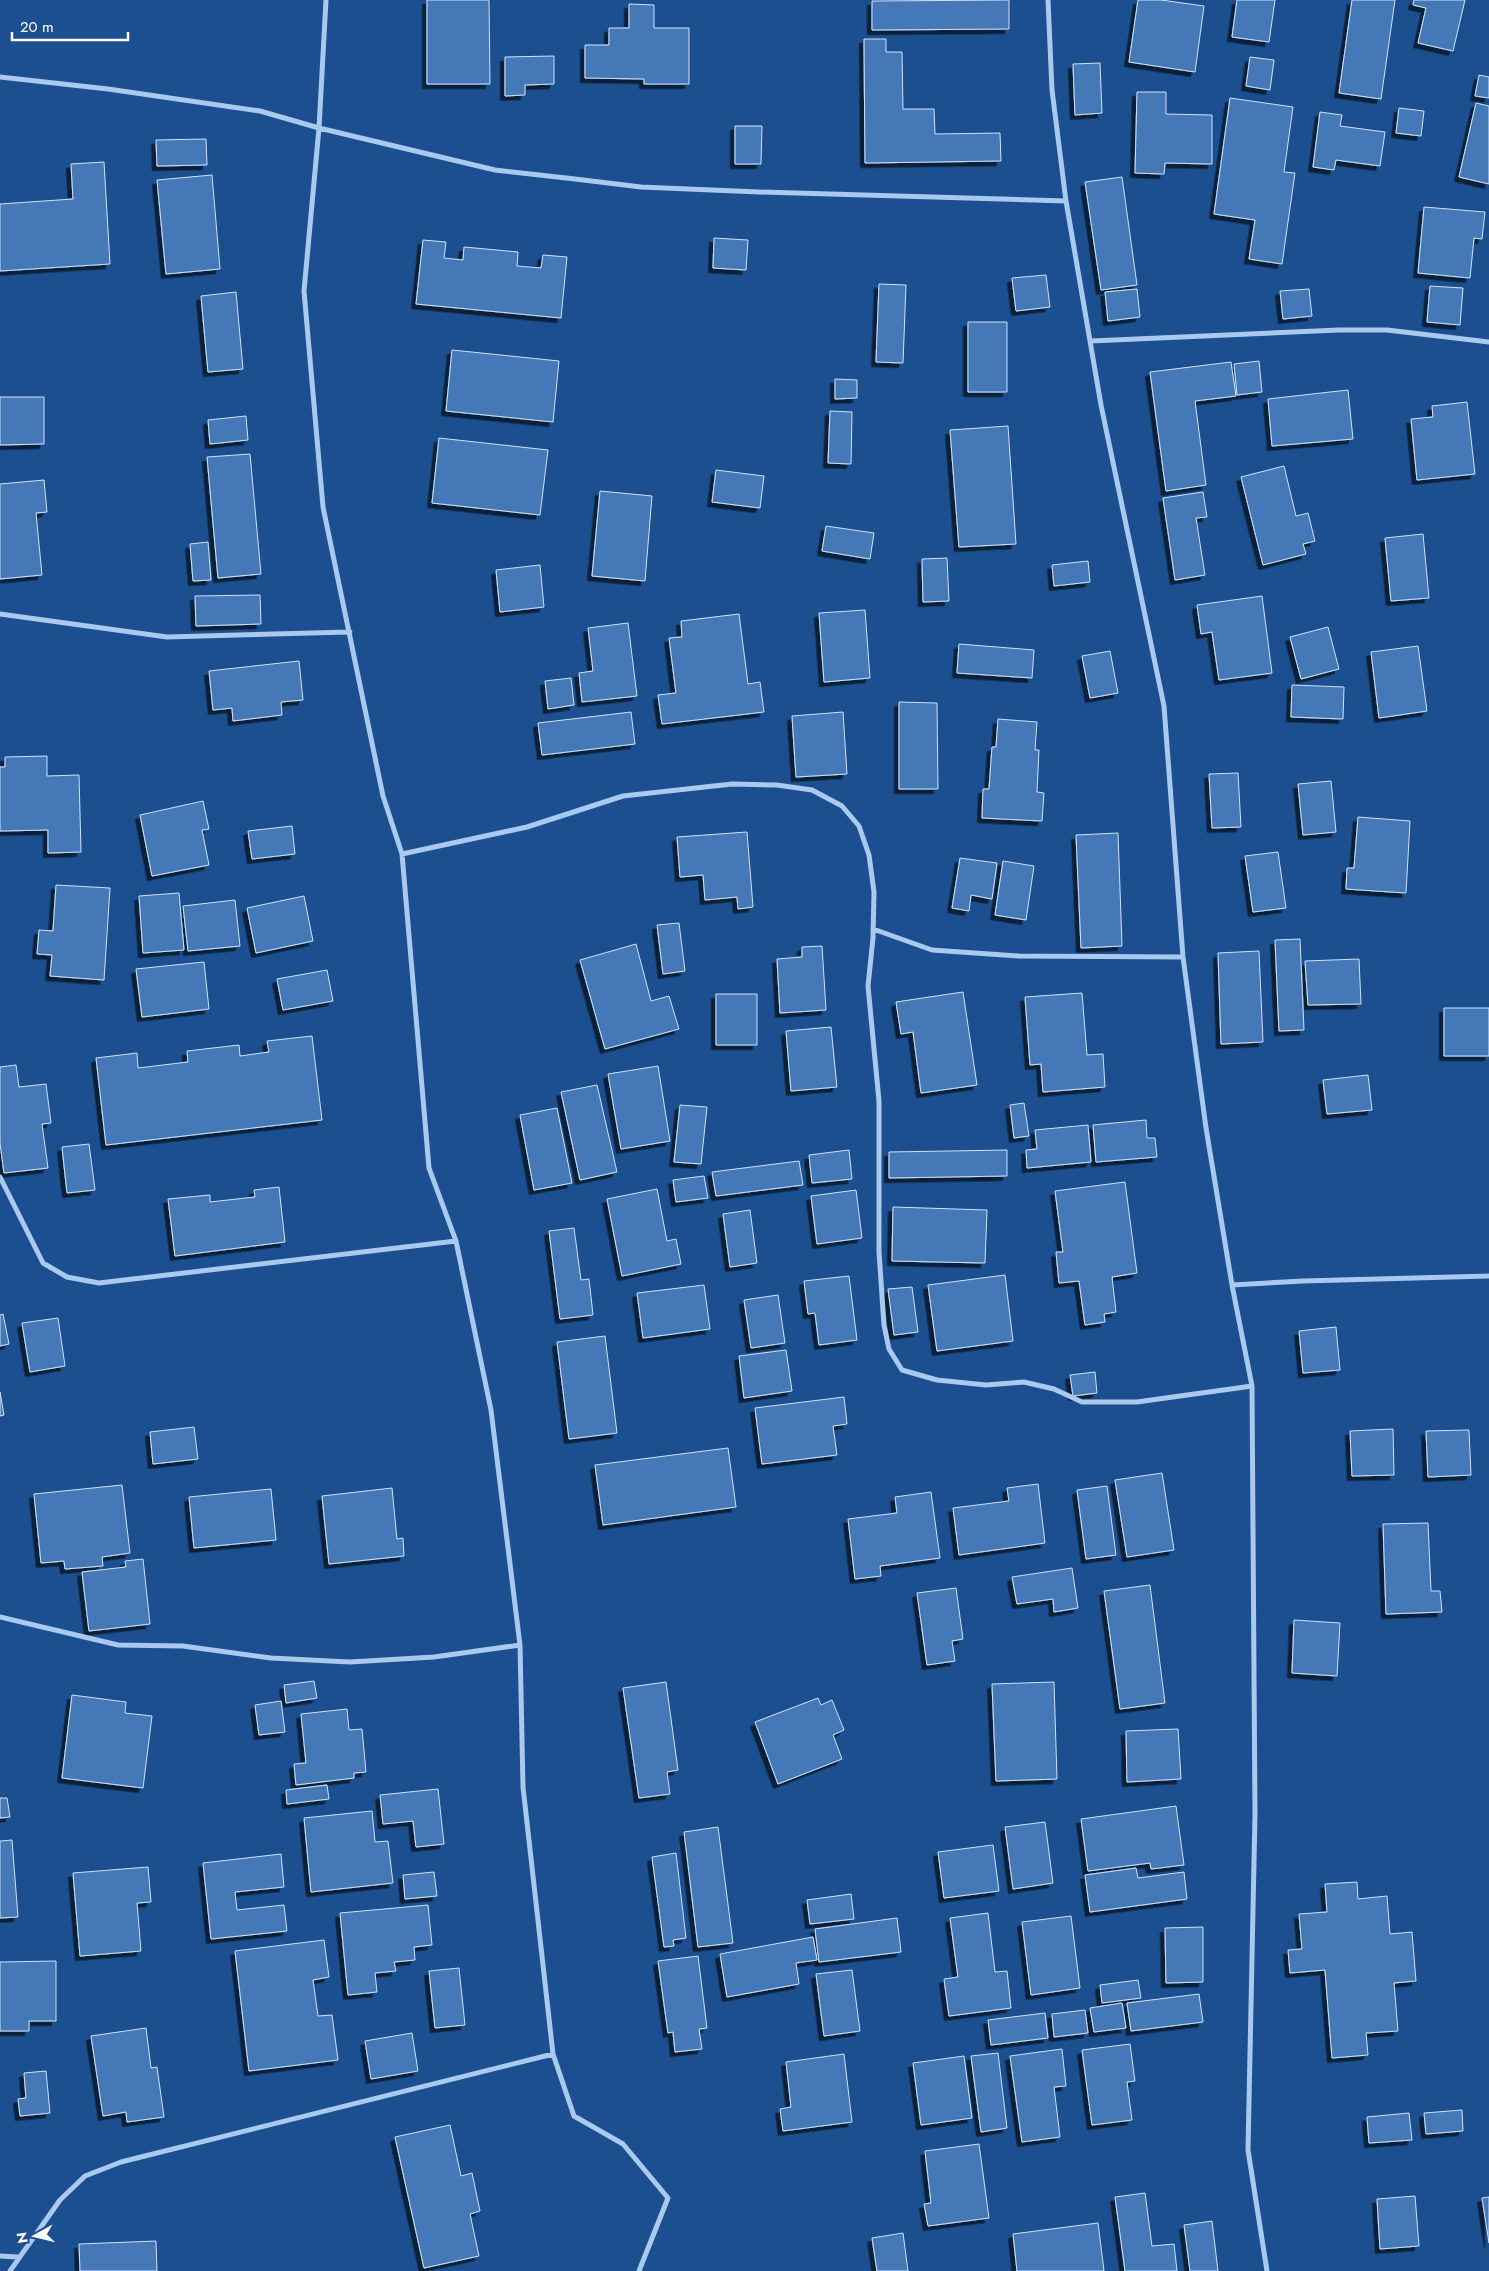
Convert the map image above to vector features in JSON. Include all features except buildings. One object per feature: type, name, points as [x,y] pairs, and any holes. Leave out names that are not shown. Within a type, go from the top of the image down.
[{"type":"street","points":[[326,0],[319,128],[304,291],[323,507],[384,796],[402,854],[429,1168],[456,1240],[490,1410],[520,1645],[523,1786],[553,2054],[574,2116],[623,2144],[668,2198],[639,2271]]},
{"type":"street","points":[[1048,0],[1052,90],[1066,201],[1101,405],[1164,706],[1183,957],[1206,1128],[1232,1285],[1252,1386],[1255,1814],[1248,2150],[1267,2271]]},
{"type":"street","points":[[0,77],[108,89],[260,111],[319,128],[494,170],[641,187],[1066,201]]},
{"type":"street","points":[[1091,341],[1339,330],[1387,330],[1489,342]]},
{"type":"street","points":[[0,614],[27,616],[167,637],[350,632]]},
{"type":"street","points":[[402,854],[527,827],[623,796],[732,784],[777,785],[812,790],[842,806],[859,826],[869,854],[874,892],[868,986],[879,1101],[878,1252],[887,1341],[889,1349],[902,1370],[937,1380],[986,1385],[1024,1382],[1054,1389],[1082,1402],[1137,1402],[1252,1386]]},
{"type":"street","points":[[873,929],[932,950],[1018,956],[1183,957]]},
{"type":"street","points":[[0,1177],[43,1263],[67,1277],[99,1283],[456,1240]]},
{"type":"street","points":[[1232,1285],[1302,1281],[1489,1276]]},
{"type":"street","points":[[0,1618],[118,1645],[182,1646],[271,1658],[350,1662],[434,1657],[520,1645]]},
{"type":"street","points":[[10,2271],[18,2257],[60,2200],[85,2176],[121,2162],[553,2054]]},
{"type":"street","points":[[0,2256],[18,2257]]}]
